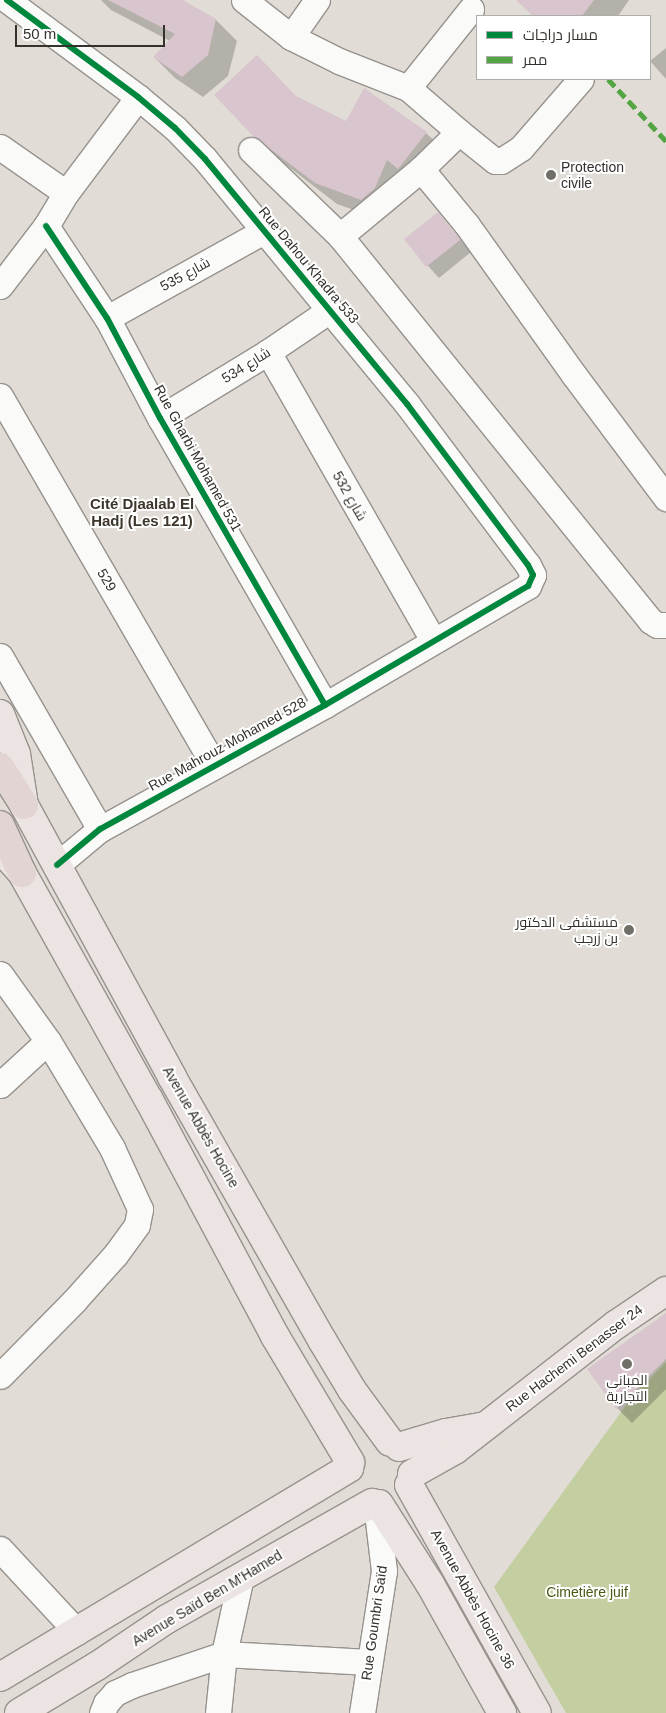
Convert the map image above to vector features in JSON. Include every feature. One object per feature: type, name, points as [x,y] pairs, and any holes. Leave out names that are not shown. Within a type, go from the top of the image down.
[{"type":"highway","points":[[0,767],[24,805]]},
{"type":"highway","points":[[0,825],[22,874]]},
{"type":"main road","name":"Avenue Abbès Hocine","points":[[0,714],[16,754],[24,805],[172,1077],[322,1340],[352,1390],[394,1444]]},
{"type":"main road","points":[[0,847],[22,874],[153,1109],[275,1336],[350,1465],[354,1490],[359,1496],[376,1503],[397,1499],[410,1480],[410,1464],[394,1444]]},
{"type":"main road","name":"Rue Hachemi Benasser 24","points":[[410,1480],[455,1450],[482,1426],[617,1324],[666,1291]]},
{"type":"main road","points":[[0,1677],[350,1465],[362,1446],[380,1440],[394,1444],[482,1426]]},
{"type":"main road","name":"Avenue Abbès Hocine 36","points":[[410,1480],[537,1713]]},
{"type":"main road","points":[[376,1503],[430,1584],[502,1713]]},
{"type":"main road","name":"Avenue Saïd Ben M'Hamed","points":[[19,1713],[97,1666],[167,1619],[376,1503]]},
{"type":"street","name":"Rue Dahou Khadra 533","points":[[7,0],[138,97],[175,128],[199,153],[407,404],[528,565],[533,575],[532,582],[522,590]]},
{"type":"street","points":[[244,0],[291,37],[339,61],[408,88],[496,161],[507,159],[522,148],[579,80]]},
{"type":"street","points":[[291,37],[317,0]]},
{"type":"street","points":[[408,88],[470,9]]},
{"type":"street","points":[[3,275],[46,226],[66,193],[138,97]]},
{"type":"street","points":[[340,236],[421,169],[459,132]]},
{"type":"street","points":[[0,147],[66,193]]},
{"type":"street","points":[[251,150],[340,236],[651,621],[657,625],[666,626]]},
{"type":"street","points":[[421,169],[467,225],[574,375],[666,498]]},
{"type":"street","name":"Rue Gharbi Mohamed 531","points":[[46,226],[107,318],[160,418],[325,705]]},
{"type":"street","name":"535 شارع","points":[[107,318],[264,231]]},
{"type":"street","name":"534 شارع","points":[[160,418],[268,352],[330,310]]},
{"type":"street","name":"532 شارع","points":[[268,352],[433,640]]},
{"type":"street","name":"529","points":[[0,396],[214,764]]},
{"type":"street","name":"Rue Mahrouz Mohamed 528","points":[[57,865],[93,834],[214,764],[325,705],[433,640],[522,590]]},
{"type":"street","points":[[0,656],[93,834]]},
{"type":"street","points":[[0,974],[48,1041],[112,1148],[140,1209],[137,1225],[115,1255],[74,1301],[0,1376]]},
{"type":"street","points":[[0,1085],[48,1041]]},
{"type":"street","name":"Rue Goumbri Saïd","points":[[366,1708],[369,1662],[384,1570],[376,1503]]},
{"type":"street","points":[[0,1550],[76,1632]]},
{"type":"street","points":[[218,1713],[224,1654],[241,1577]]},
{"type":"street","points":[[97,1666],[109,1703],[132,1685],[224,1654],[369,1662]]},
{"type":"green space","name":"Cimetière juif","points":[[666,1362],[666,1713],[566,1713],[494,1587],[632,1397]]},
{"type":"building","points":[[108,0],[183,0],[216,19],[208,55],[182,77],[153,57],[175,34]]},
{"type":"building","points":[[516,0],[594,0],[583,15],[532,15]]},
{"type":"building","points":[[257,55],[296,96],[346,121],[364,88],[427,132],[398,169],[387,160],[375,188],[361,200],[315,183],[253,136],[214,95]]},
{"type":"building","points":[[438,212],[460,240],[426,267],[404,239]]},
{"type":"building","name":"المباني التجارية","points":[[666,1313],[666,1359],[616,1409],[587,1369]]},
{"type":"marked path","points":[[609,80],[666,141]]},
{"type":"cycle path","points":[[7,0],[138,97],[175,128],[205,159],[407,404],[528,565],[533,575],[528,586],[325,705],[100,829],[57,865]]},
{"type":"cycle path","points":[[46,226],[107,318],[160,418],[325,705]]},
{"type":"place","name":"Protection civile","points":[[551,175]]},
{"type":"place","name":"مستشفى الدكتور بن زرجب","points":[[629,930]]},
{"type":"place","name":"المباني التجارية","points":[[627,1364]]},
{"type":"district","name":"Cité Djaalab El Hadj (Les 121)","points":[[142,512]]}]
